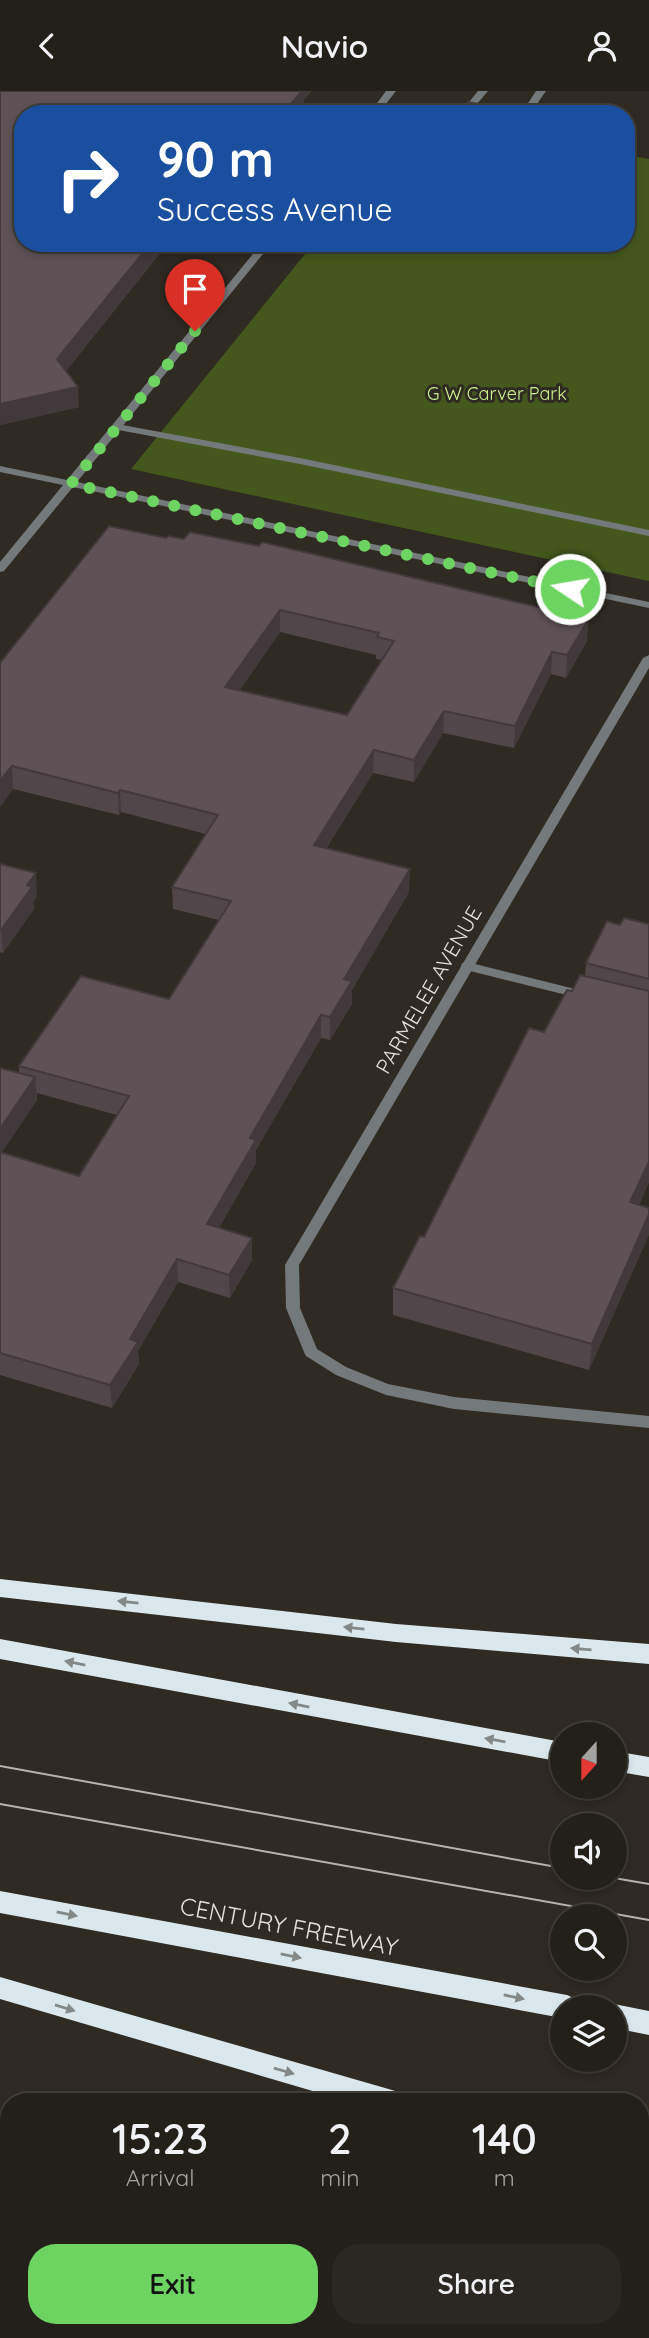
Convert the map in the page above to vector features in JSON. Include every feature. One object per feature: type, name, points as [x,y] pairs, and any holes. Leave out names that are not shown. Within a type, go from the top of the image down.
[{"type":"highway","points":[[0,1588],[396,1633],[649,1654]]},
{"type":"highway","points":[[0,1649],[550,1750]]},
{"type":"highway","points":[[627,1763],[649,1767]]},
{"type":"highway","name":"CENTURY FREEWAY","points":[[0,1902],[550,2004]]},
{"type":"highway","points":[[0,1988],[361,2093]]},
{"type":"highway","points":[[627,2019],[649,2023]]},
{"type":"street","points":[[380,105],[391,91]]},
{"type":"street","points":[[472,105],[483,91]]},
{"type":"street","points":[[0,569],[260,252]]},
{"type":"street","points":[[117,427],[649,533]]},
{"type":"street","points":[[0,469],[649,605]]},
{"type":"street","name":"PARMELEE AVENUE","points":[[649,658],[292,1265],[293,1308],[311,1352],[341,1371],[386,1389],[440,1400],[649,1422]]},
{"type":"street","points":[[467,966],[597,999]]},
{"type":"green space","name":"G W Carver Park","points":[[635,156],[649,159],[649,581],[131,469],[307,252],[635,252]]},
{"type":"building","points":[[0,91],[302,91],[290,105],[14,105],[14,252],[144,252],[57,359],[78,387],[0,404]]},
{"type":"building","points":[[109,526],[166,538],[168,536],[184,539],[190,532],[259,546],[262,542],[589,619],[567,655],[552,652],[515,726],[444,711],[414,760],[374,750],[314,845],[410,869],[344,979],[352,981],[330,1017],[321,1015],[250,1138],[256,1140],[207,1224],[252,1238],[229,1275],[177,1259],[130,1339],[138,1342],[110,1385],[0,1353],[0,1152],[79,1176],[129,1096],[19,1066],[81,976],[169,999],[231,901],[172,887],[218,815],[12,766],[0,781],[0,663]],"holes":[[[280,610],[379,633],[377,637],[394,641],[347,715],[225,687]]]},
{"type":"building","points":[[0,864],[36,873],[27,885],[32,887],[1,930],[0,930]]},
{"type":"building","points":[[624,918],[649,924],[649,979],[586,963],[607,921],[620,925]]},
{"type":"building","points":[[580,975],[649,991],[649,1162],[630,1202],[649,1208],[649,1214],[592,1344],[393,1288],[420,1236],[424,1237],[529,1028],[544,1032],[567,990],[572,991]]},
{"type":"building","points":[[0,1068],[35,1077],[0,1129]]},
{"type":"tram line","points":[[0,1766],[550,1866]]},
{"type":"tram line","points":[[0,1804],[649,1920]]},
{"type":"tram line","points":[[627,1880],[649,1884]]},
{"type":"route","points":[[195,331],[71,484],[570,589]]}]
